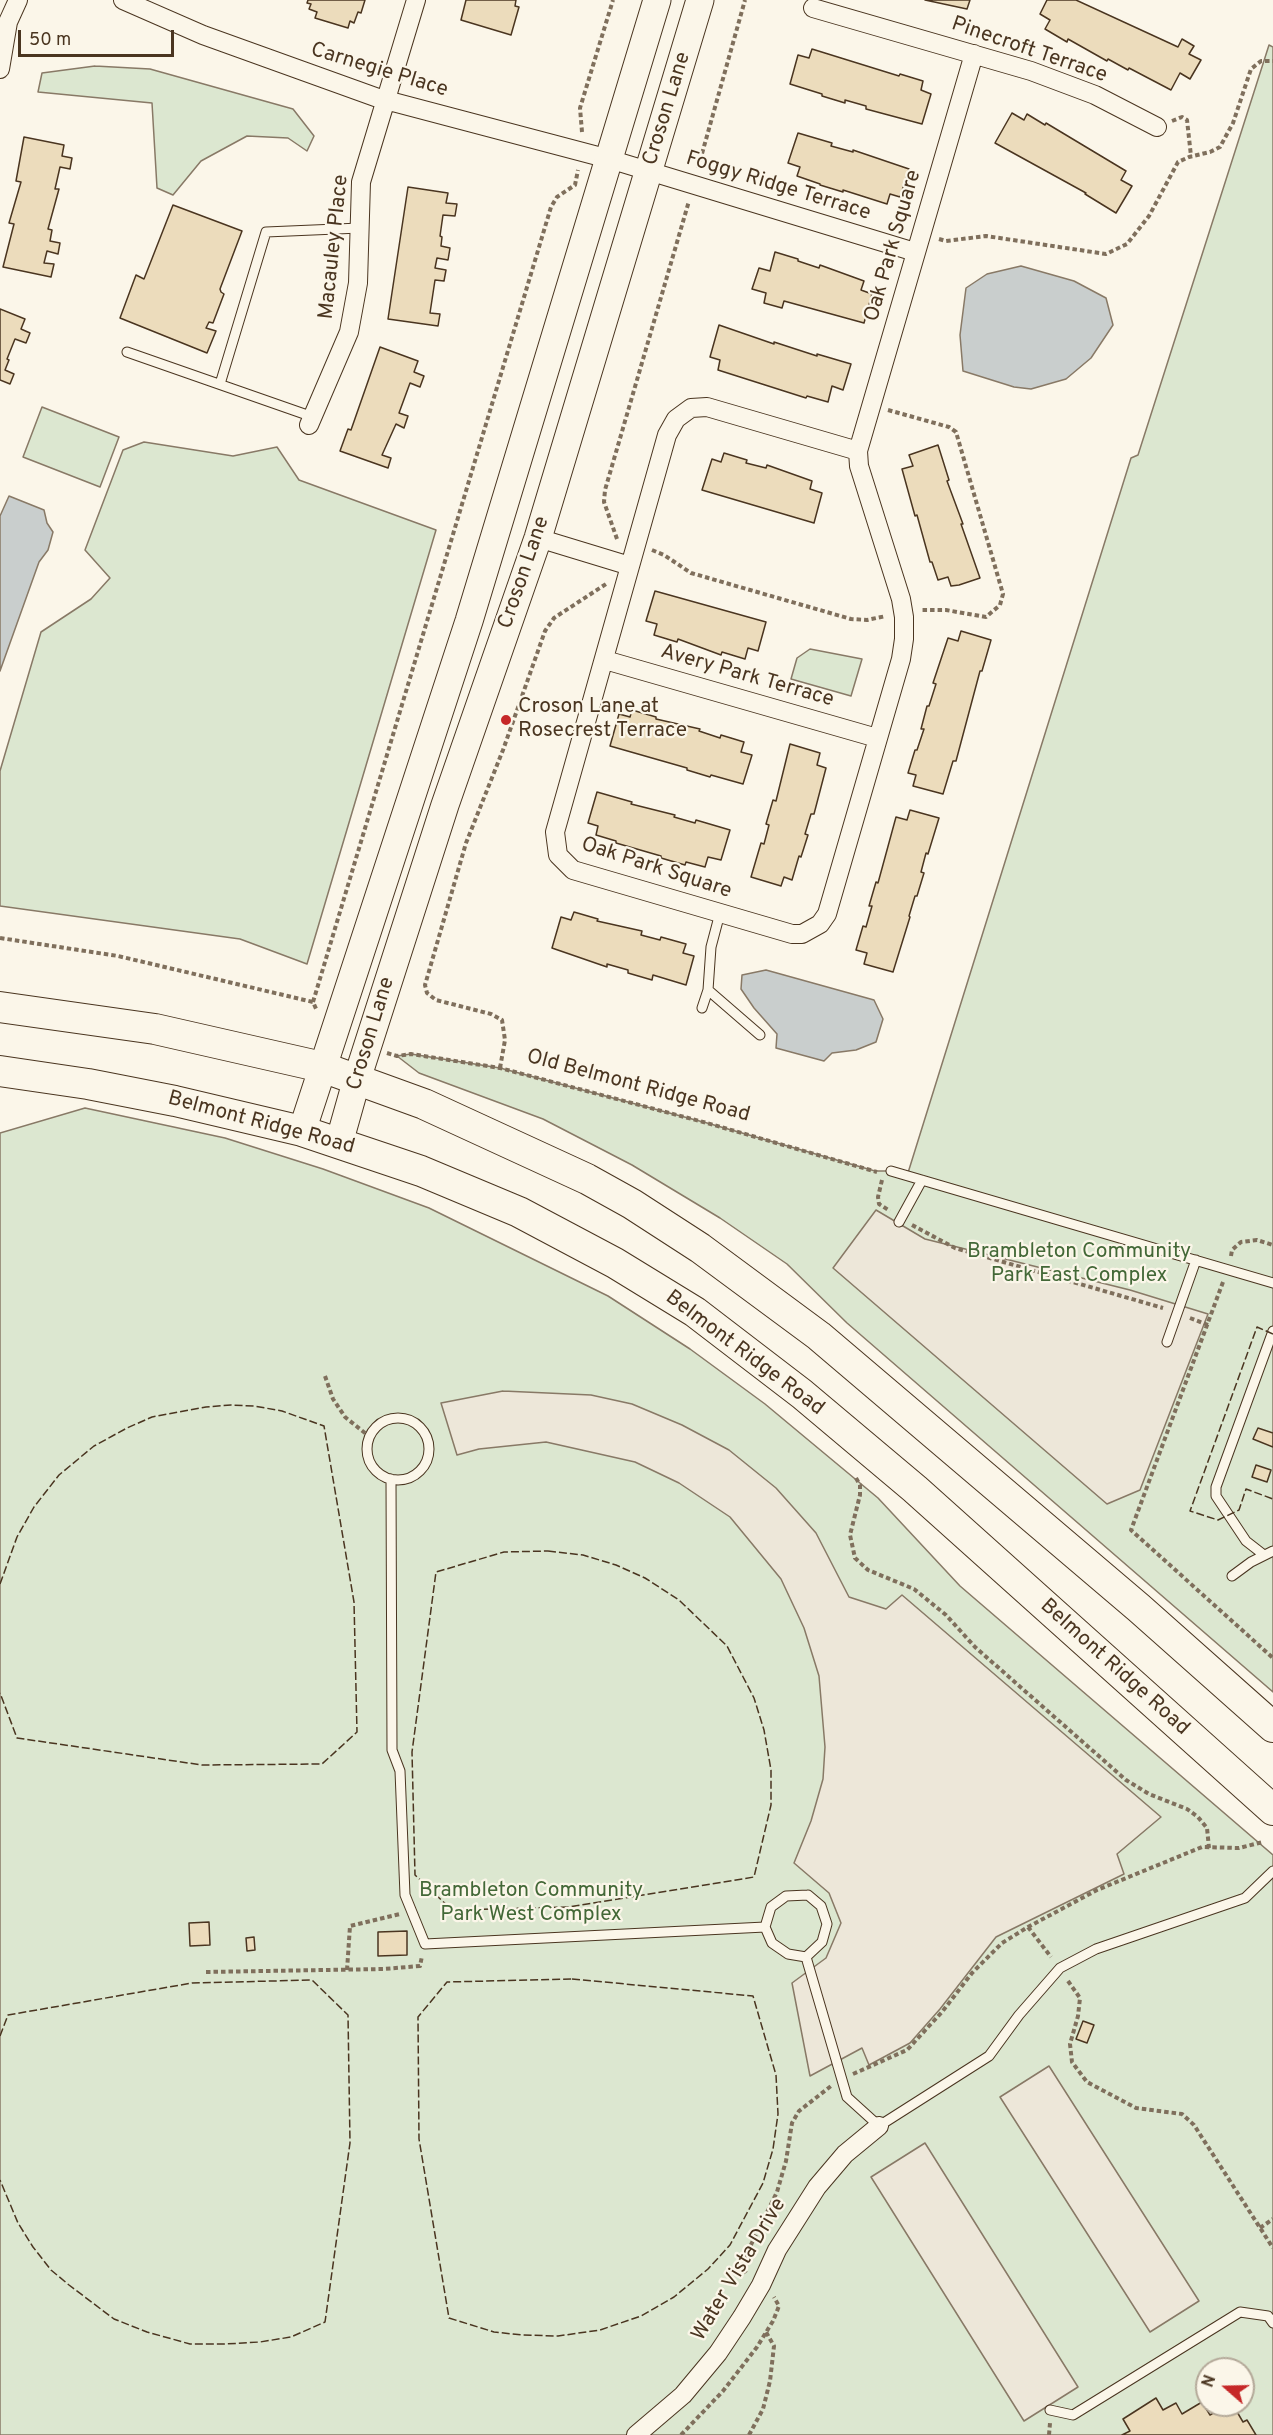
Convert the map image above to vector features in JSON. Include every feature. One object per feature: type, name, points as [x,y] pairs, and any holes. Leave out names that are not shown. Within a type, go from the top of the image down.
[{"type":"main road","name":"Croson Lane","points":[[339,1143],[357,1079],[378,1050],[445,805],[537,538],[629,166],[657,0]]},
{"type":"main road","name":"Croson Lane","points":[[302,1131],[469,621],[629,166],[700,0]]},
{"type":"main road","points":[[0,1007],[155,1029],[322,1067],[424,1104],[587,1179],[632,1204],[700,1248],[828,1343],[1139,1608],[1273,1727]]},
{"type":"main road","name":"Belmont Ridge Road","points":[[0,1071],[88,1084],[175,1101],[302,1131],[422,1172],[519,1212],[615,1263],[695,1312],[802,1394],[915,1489],[1273,1810]]},
{"type":"street","points":[[0,69],[4,20],[18,0]]},
{"type":"street","name":"Carnegie Place","points":[[123,0],[202,35],[386,100],[629,166]]},
{"type":"street","name":"Macauley Place","points":[[311,421],[349,332],[358,283],[361,182],[416,0]]},
{"type":"street","name":"Pinecroft Terrace","points":[[813,8],[1032,71],[1095,95],[1157,127]]},
{"type":"street","name":"Oak Park Square","points":[[858,451],[706,407],[691,408],[676,419],[667,435],[555,832],[558,855],[573,870],[792,934],[802,934],[820,924],[827,914],[901,659],[904,617],[859,466],[858,451],[974,54]]},
{"type":"street","name":"Foggy Ridge Terrace","points":[[629,166],[918,243]]},
{"type":"street","points":[[537,538],[630,567]]},
{"type":"street","name":"Avery Park Terrace","points":[[605,660],[877,738]]},
{"type":"street","name":"Water Vista Drive","points":[[636,2435],[683,2396],[718,2353],[747,2309],[777,2250],[817,2187],[845,2154],[879,2126]]},
{"type":"lane","points":[[220,384],[266,232],[360,228]]},
{"type":"lane","points":[[127,352],[220,384],[311,421]]},
{"type":"lane","points":[[702,1008],[708,990],[711,947],[720,913]]},
{"type":"lane","points":[[708,990],[760,1035]]},
{"type":"lane","points":[[891,1171],[1273,1283]]},
{"type":"lane","points":[[899,1222],[922,1180]]},
{"type":"lane","points":[[1167,1342],[1196,1260]]},
{"type":"lane","points":[[1264,1556],[1242,1536],[1216,1496],[1216,1487],[1273,1331]]},
{"type":"lane","points":[[403,1418],[421,1428],[426,1437],[428,1455],[418,1472],[401,1480],[392,1479],[381,1475],[374,1468],[367,1448],[370,1437],[383,1422],[403,1418]]},
{"type":"lane","points":[[392,1479],[392,1750],[400,1771],[405,1894],[425,1944],[765,1927]]},
{"type":"lane","points":[[1232,1576],[1273,1551]]},
{"type":"lane","points":[[806,1957],[847,2097],[879,2126],[989,2056],[1019,2015],[1060,1968],[1096,1949],[1245,1898],[1273,1871]]},
{"type":"lane","points":[[808,1895],[821,1906],[827,1924],[822,1942],[806,1957],[788,1954],[772,1944],[765,1927],[771,1907],[786,1896],[808,1895]]},
{"type":"lane","points":[[1050,2410],[1073,2415],[1240,2312],[1268,2316],[1273,2323]]},
{"type":"path","points":[[333,1035],[326,1033],[314,1002],[551,207],[557,197],[575,185],[582,125],[580,108],[613,0]]},
{"type":"path","points":[[918,243],[995,237],[1106,254],[1127,244],[1149,216],[1178,162],[1220,147],[1233,123],[1251,69],[1261,61],[1273,61]]},
{"type":"path","points":[[1157,127],[1182,117],[1187,120],[1191,156]]},
{"type":"path","points":[[0,938],[118,956],[314,1002]]},
{"type":"path","name":"Old Belmont Ridge Road","points":[[378,1050],[500,1068],[708,1123],[875,1171],[882,1178],[879,1204],[892,1213]]},
{"type":"path","points":[[912,1224],[955,1248],[1167,1309]]},
{"type":"path","points":[[1230,1259],[1232,1250],[1241,1242],[1257,1240],[1273,1245]]},
{"type":"path","points":[[1224,1279],[1131,1530],[1273,1658]]},
{"type":"path","points":[[1190,1318],[1208,1325]]},
{"type":"path","points":[[325,1376],[333,1399],[345,1417],[370,1437]]},
{"type":"path","points":[[856,1478],[860,1485],[860,1495],[850,1535],[855,1558],[868,1570],[914,1589],[946,1615],[975,1647],[1126,1780],[1149,1794],[1187,1809],[1198,1817],[1207,1828],[1209,1848]]},
{"type":"path","points":[[347,1970],[350,1926],[412,1912]]},
{"type":"path","points":[[1028,1927],[1080,1998],[1078,2016],[1070,2044],[1072,2062],[1087,2082],[1136,2108],[1182,2114],[1194,2125],[1273,2248]]},
{"type":"path","points":[[206,1972],[347,1970],[420,1966],[425,1944]]},
{"type":"path","points":[[1260,2228],[1273,2219]]},
{"type":"path","points":[[749,2435],[763,2409],[770,2381],[774,2346],[766,2332]]},
{"type":"green space","name":"Brambleton Community Park East Complex","points":[[1269,45],[1273,47],[1273,1692],[847,1323],[787,1264],[720,1218],[632,1165],[543,1119],[419,1073],[397,1056],[411,1054],[500,1068],[875,1171],[891,1171],[907,1176],[1131,458],[1138,455]]},
{"type":"green space","points":[[95,66],[150,69],[293,109],[314,136],[307,151],[288,138],[247,136],[201,161],[173,195],[157,188],[152,103],[38,92],[42,73]]},
{"type":"green space","points":[[42,407],[119,437],[100,487],[23,457]]},
{"type":"green space","points":[[144,442],[233,456],[277,447],[299,480],[436,530],[307,964],[240,939],[0,906],[0,771],[41,632],[91,599],[110,578],[85,550],[123,450]]},
{"type":"green space","points":[[810,649],[862,659],[851,696],[791,679],[797,658]]},
{"type":"green space","name":"Brambleton Community Park West Complex","points":[[85,1108],[225,1138],[323,1169],[429,1208],[608,1296],[690,1349],[765,1404],[878,1498],[960,1586],[1273,1855],[1273,2435],[0,2435],[0,1133]]},
{"type":"shaded area","points":[[1021,266],[1074,281],[1106,298],[1113,325],[1091,358],[1066,379],[1031,389],[1014,387],[963,371],[960,335],[966,288],[987,274]]},
{"type":"shaded area","points":[[9,496],[44,510],[47,523],[53,532],[48,550],[39,562],[0,671],[0,516]]},
{"type":"shaded area","points":[[766,970],[874,1000],[883,1019],[876,1042],[856,1050],[832,1053],[824,1061],[776,1048],[777,1034],[741,989],[742,975]]},
{"type":"shaded area","points":[[876,1210],[925,1239],[1130,1290],[1208,1314],[1140,1490],[1107,1504],[833,1268]]},
{"type":"shaded area","points":[[503,1391],[591,1395],[632,1404],[682,1425],[729,1450],[776,1488],[816,1533],[849,1597],[886,1609],[902,1595],[1161,1817],[1117,1854],[1124,1874],[996,1937],[940,2009],[910,2043],[869,2065],[862,2048],[810,2076],[792,1983],[826,1958],[841,1923],[829,1893],[794,1863],[811,1821],[823,1779],[825,1747],[819,1676],[804,1628],[781,1579],[730,1517],[679,1483],[635,1462],[546,1442],[479,1449],[457,1455],[441,1403]]},
{"type":"shaded area","points":[[1049,2066],[1199,2301],[1150,2332],[1000,2097]]},
{"type":"shaded area","points":[[925,2143],[1078,2387],[1024,2421],[871,2177]]},
{"type":"building","points":[[308,0],[365,0],[361,13],[358,12],[354,23],[350,21],[348,28],[315,18],[317,12],[309,9],[311,4],[307,3]]},
{"type":"building","points":[[466,0],[516,0],[515,6],[519,7],[511,35],[461,20]]},
{"type":"building","points":[[925,0],[970,0],[967,9]]},
{"type":"building","points":[[1047,0],[1076,0],[1178,47],[1182,39],[1194,46],[1189,54],[1201,60],[1190,79],[1180,73],[1171,90],[1129,68],[1128,70],[1108,59],[1107,61],[1068,39],[1067,42],[1045,29],[1050,20],[1040,14]]},
{"type":"building","points":[[812,49],[899,76],[900,74],[923,81],[921,90],[931,94],[922,124],[866,109],[866,106],[845,100],[845,103],[790,84],[798,55],[809,58]]},
{"type":"building","points":[[1012,113],[1024,120],[1027,114],[1045,125],[1046,123],[1126,171],[1121,180],[1132,186],[1116,213],[1086,193],[995,143]]},
{"type":"building","points":[[798,133],[832,143],[831,146],[853,152],[853,150],[909,169],[900,197],[890,194],[887,204],[797,176],[800,167],[788,163]]},
{"type":"building","points":[[24,137],[64,145],[62,156],[72,158],[70,169],[60,167],[55,189],[59,189],[48,229],[52,230],[50,241],[60,243],[58,254],[47,251],[44,263],[54,264],[51,277],[3,267],[14,224],[9,223],[21,182],[16,181]]},
{"type":"building","points":[[408,187],[448,193],[446,203],[457,204],[455,216],[443,215],[441,246],[450,248],[448,260],[437,258],[435,268],[446,270],[444,281],[435,280],[430,313],[440,314],[438,326],[388,319]]},
{"type":"building","points":[[173,205],[242,231],[220,289],[224,294],[213,323],[209,322],[206,328],[216,331],[207,353],[120,318],[136,275],[144,279]]},
{"type":"building","points":[[775,252],[864,281],[861,290],[872,294],[864,323],[784,301],[782,308],[764,303],[766,293],[752,289],[759,268],[770,271]]},
{"type":"building","points":[[0,309],[25,319],[21,329],[30,333],[26,343],[15,339],[7,359],[9,360],[5,370],[14,374],[10,384],[0,380]]},
{"type":"building","points":[[719,325],[774,344],[774,342],[851,364],[843,390],[832,386],[828,402],[807,396],[806,398],[718,370],[720,360],[710,357]]},
{"type":"building","points":[[380,347],[418,361],[414,372],[424,376],[420,387],[410,383],[399,413],[408,416],[404,428],[396,424],[382,455],[391,458],[388,468],[340,451],[348,429],[351,430]]},
{"type":"building","points":[[938,445],[949,480],[947,481],[980,578],[951,586],[948,577],[938,580],[932,562],[930,562],[902,469],[913,466],[909,455]]},
{"type":"building","points":[[724,453],[747,460],[746,463],[766,468],[767,465],[812,481],[810,489],[822,493],[814,523],[702,490],[712,459],[721,462]]},
{"type":"building","points":[[655,591],[766,622],[758,651],[748,648],[745,659],[722,652],[721,655],[678,639],[677,642],[654,635],[657,624],[646,621]]},
{"type":"building","points":[[961,631],[991,640],[982,671],[980,671],[956,761],[953,761],[943,794],[913,786],[916,775],[908,773],[924,729],[921,729],[927,706],[929,706],[936,684],[933,683],[948,638],[958,641]]},
{"type":"building","points":[[632,710],[656,717],[656,719],[700,729],[699,731],[720,738],[721,735],[744,742],[741,752],[752,755],[743,784],[711,775],[710,777],[610,746],[619,714],[630,717]]},
{"type":"building","points":[[790,744],[820,753],[817,765],[826,768],[814,814],[811,814],[805,834],[808,835],[801,857],[799,856],[792,880],[784,877],[781,886],[751,877],[761,843],[764,844],[769,825],[766,824],[773,800],[776,801]]},
{"type":"building","points":[[597,792],[695,823],[696,820],[730,830],[721,860],[708,857],[705,867],[686,862],[685,865],[596,835],[598,826],[588,823]]},
{"type":"building","points":[[910,810],[939,818],[928,854],[926,853],[921,872],[924,873],[893,972],[864,964],[867,953],[856,950],[863,926],[866,927],[872,906],[869,906],[876,882],[878,883],[896,817],[907,820]]},
{"type":"building","points":[[574,912],[598,919],[597,921],[642,931],[641,935],[660,940],[661,937],[686,944],[683,953],[694,956],[686,985],[653,975],[652,980],[628,973],[628,970],[607,964],[607,967],[552,948],[561,917],[571,920]]},
{"type":"building","points":[[1258,1428],[1273,1433],[1273,1447],[1253,1439]]},
{"type":"building","points":[[1256,1465],[1271,1470],[1267,1482],[1252,1477]]},
{"type":"building","points":[[209,1922],[210,1945],[190,1946],[189,1923]]},
{"type":"building","points":[[407,1931],[407,1955],[378,1956],[378,1932]]},
{"type":"building","points":[[254,1937],[255,1950],[247,1951],[246,1938]]},
{"type":"building","points":[[1083,2021],[1094,2025],[1087,2043],[1076,2039]]},
{"type":"building","points":[[1156,2398],[1163,2410],[1176,2403],[1182,2414],[1195,2406],[1195,2417],[1240,2417],[1243,2422],[1247,2420],[1256,2435],[1122,2435],[1130,2431],[1123,2419]]},
{"type":"fence","points":[[1273,1334],[1257,1327],[1190,1511],[1218,1520],[1239,1510],[1246,1489],[1273,1499]]},
{"type":"fence","points":[[0,1584],[17,1537],[34,1507],[59,1475],[94,1446],[127,1428],[152,1417],[231,1405],[282,1411],[324,1426],[354,1602],[357,1732],[322,1764],[202,1765],[17,1738],[0,1693]]},
{"type":"fence","points":[[548,1551],[583,1555],[616,1565],[645,1578],[679,1600],[727,1646],[754,1698],[764,1730],[771,1770],[771,1805],[754,1877],[569,1907],[452,1910],[415,1875],[412,1752],[436,1572],[504,1552],[548,1551]]},
{"type":"fence","points":[[572,1979],[753,1996],[776,2075],[778,2114],[773,2149],[763,2183],[730,2245],[708,2269],[674,2297],[641,2316],[600,2330],[558,2336],[494,2332],[449,2318],[419,2139],[418,2017],[447,1982],[572,1979]]},
{"type":"fence","points":[[0,2036],[8,2015],[192,1983],[312,1980],[348,2015],[350,2143],[325,2322],[291,2337],[260,2342],[190,2344],[147,2332],[114,2319],[51,2270],[18,2223],[0,2180]]},
{"type":"place","name":"Croson Lane at Rosecrest Terrace","points":[[506,720]]}]
